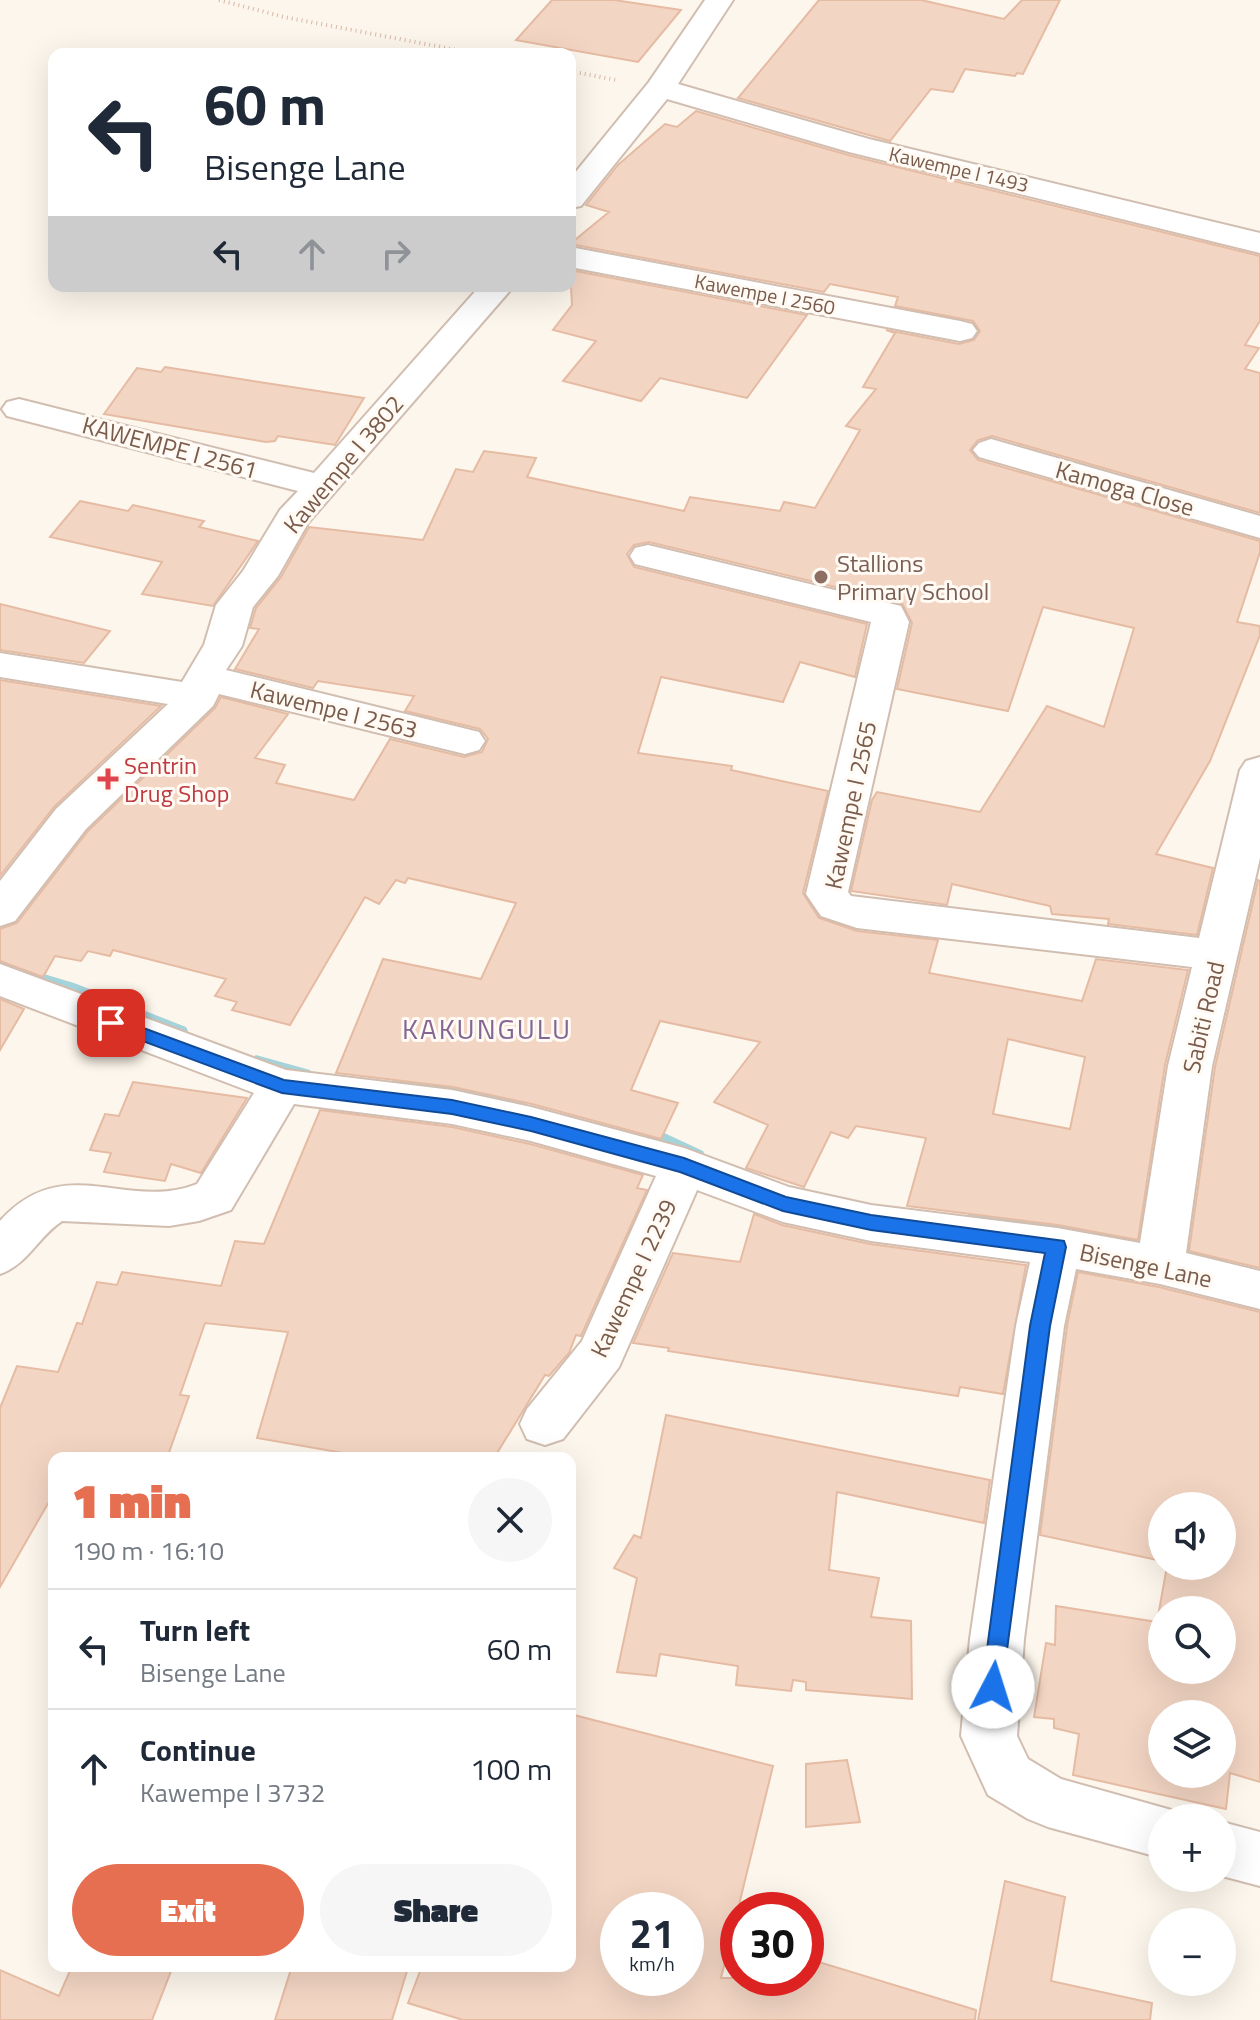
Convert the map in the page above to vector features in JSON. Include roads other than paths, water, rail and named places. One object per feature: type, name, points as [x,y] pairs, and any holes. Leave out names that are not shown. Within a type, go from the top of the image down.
[{"type":"street","points":[[576,192],[660,88],[719,0]]},
{"type":"street","name":"Kawempe I 1493","points":[[660,88],[860,146],[1260,243]]},
{"type":"street","name":"Kawempe I 2560","points":[[576,258],[960,331]]},
{"type":"street","name":"Kawempe I 3802","points":[[0,911],[71,819],[201,687],[223,646],[235,605],[259,576],[293,518],[493,292]]},
{"type":"street","name":"KAWEMPE I 2561","points":[[19,409],[202,453],[321,486]]},
{"type":"street","name":"Kamoga Close","points":[[991,450],[1260,527]]},
{"type":"street","name":"Kawempe I 2565","points":[[648,556],[888,614],[890,622],[827,894],[836,906],[872,915],[1217,955]]},
{"type":"street","name":"Kawempe I 2563","points":[[0,665],[201,687],[465,741]]},
{"type":"street","name":"Sabiti Road","points":[[1160,1265],[1190,1066],[1260,770]]},
{"type":"street","name":"Bisenge Lane","points":[[0,979],[282,1086],[452,1107],[531,1124],[684,1166],[783,1204],[871,1223],[1057,1247],[1160,1265],[1260,1290]]},
{"type":"street","points":[[0,1255],[29,1220],[51,1205],[76,1203],[171,1210],[195,1206],[214,1197],[282,1086]]},
{"type":"street","name":"Kawempe I 2239","points":[[545,1424],[602,1353],[684,1166]]},
{"type":"street","points":[[1057,1247],[1040,1326],[997,1639],[989,1736],[1008,1777],[1048,1801],[1148,1828]]},
{"type":"street","points":[[1236,1853],[1260,1859]]},
{"type":"waterway","points":[[0,966],[69,987],[181,1031]]},
{"type":"waterway","points":[[256,1060],[305,1074]]},
{"type":"waterway","points":[[398,1084],[520,1100]]},
{"type":"waterway","points":[[645,1129],[698,1155]]},
{"type":"waterway","points":[[972,1219],[1083,1231],[1220,1258]]},
{"type":"place","name":"Stallions Primary School","points":[[821,577]]},
{"type":"place","name":"Sentrin Drug Shop","points":[[108,779]]},
{"type":"district","name":"KAKUNGULU","points":[[487,1028]]}]
